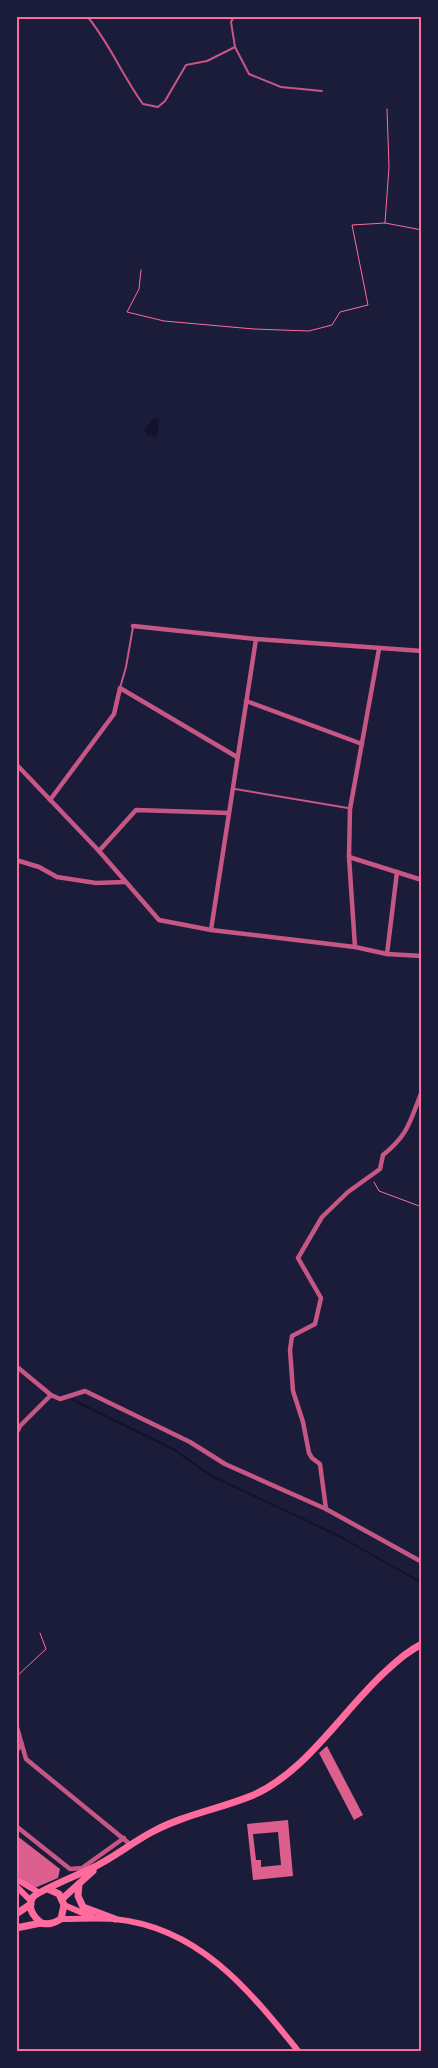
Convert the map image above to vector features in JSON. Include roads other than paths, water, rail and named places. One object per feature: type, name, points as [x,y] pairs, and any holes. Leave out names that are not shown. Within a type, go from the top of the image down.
[{"type":"highway","points":[[16,1914],[31,1902],[38,1892],[100,1864],[168,1824],[267,1789],[282,1779],[304,1759],[377,1679],[409,1650],[422,1644]]},
{"type":"highway","points":[[16,1928],[40,1923],[47,1924],[60,1919],[63,1902],[100,1864]]},
{"type":"highway","points":[[79,1884],[78,1896],[83,1907],[115,1919]]},
{"type":"highway","points":[[48,1889],[59,1894],[63,1902]]},
{"type":"highway","points":[[31,1902],[34,1917],[40,1923]]},
{"type":"main road","points":[[16,1879],[38,1892]]},
{"type":"main road","points":[[16,1886],[31,1902]]},
{"type":"main road","points":[[63,1902],[98,1919]]},
{"type":"main road","points":[[60,1919],[115,1919],[158,1928],[197,1948],[252,1993],[299,2052]]},
{"type":"street","points":[[133,626],[256,639],[422,651]]},
{"type":"street","points":[[211,930],[236,757],[256,639]]},
{"type":"street","points":[[355,947],[349,857],[350,809],[379,649]]},
{"type":"street","points":[[50,800],[114,714],[120,688],[236,757]]},
{"type":"street","points":[[246,701],[362,744]]},
{"type":"street","points":[[16,764],[99,851],[159,920],[211,930],[355,947],[387,954],[422,956]]},
{"type":"street","points":[[99,851],[136,810],[229,813]]},
{"type":"street","points":[[349,857],[422,880]]},
{"type":"street","points":[[16,860],[39,867],[57,877],[96,883],[126,882]]},
{"type":"street","points":[[387,954],[397,872]]},
{"type":"street","points":[[326,1509],[320,1464],[309,1453],[294,1391],[290,1350],[292,1336],[315,1324],[321,1298],[298,1258],[322,1217],[348,1192],[380,1169],[383,1155],[398,1143],[406,1132],[422,1091]]},
{"type":"street","points":[[16,1366],[51,1395],[60,1399],[85,1391],[190,1442],[225,1464],[326,1509],[422,1562]]},
{"type":"street","points":[[16,1434],[20,1426],[51,1395]]},
{"type":"street","points":[[16,1724],[26,1759],[131,1845]]},
{"type":"street","points":[[16,1751],[22,1744]]},
{"type":"street","points":[[16,1826],[70,1869],[82,1868],[124,1838]]},
{"type":"lane","points":[[87,16],[104,36],[127,82],[143,104],[158,107],[165,101],[186,65],[207,61],[235,47]]},
{"type":"lane","points":[[234,16],[231,22],[235,47],[249,74],[281,87],[322,91]]},
{"type":"lane","points":[[120,688],[126,667],[133,626]]},
{"type":"lane","points":[[232,788],[350,809]]},
{"type":"waterway","points":[[73,1400],[173,1449],[212,1476],[339,1536],[422,1583]]}]
